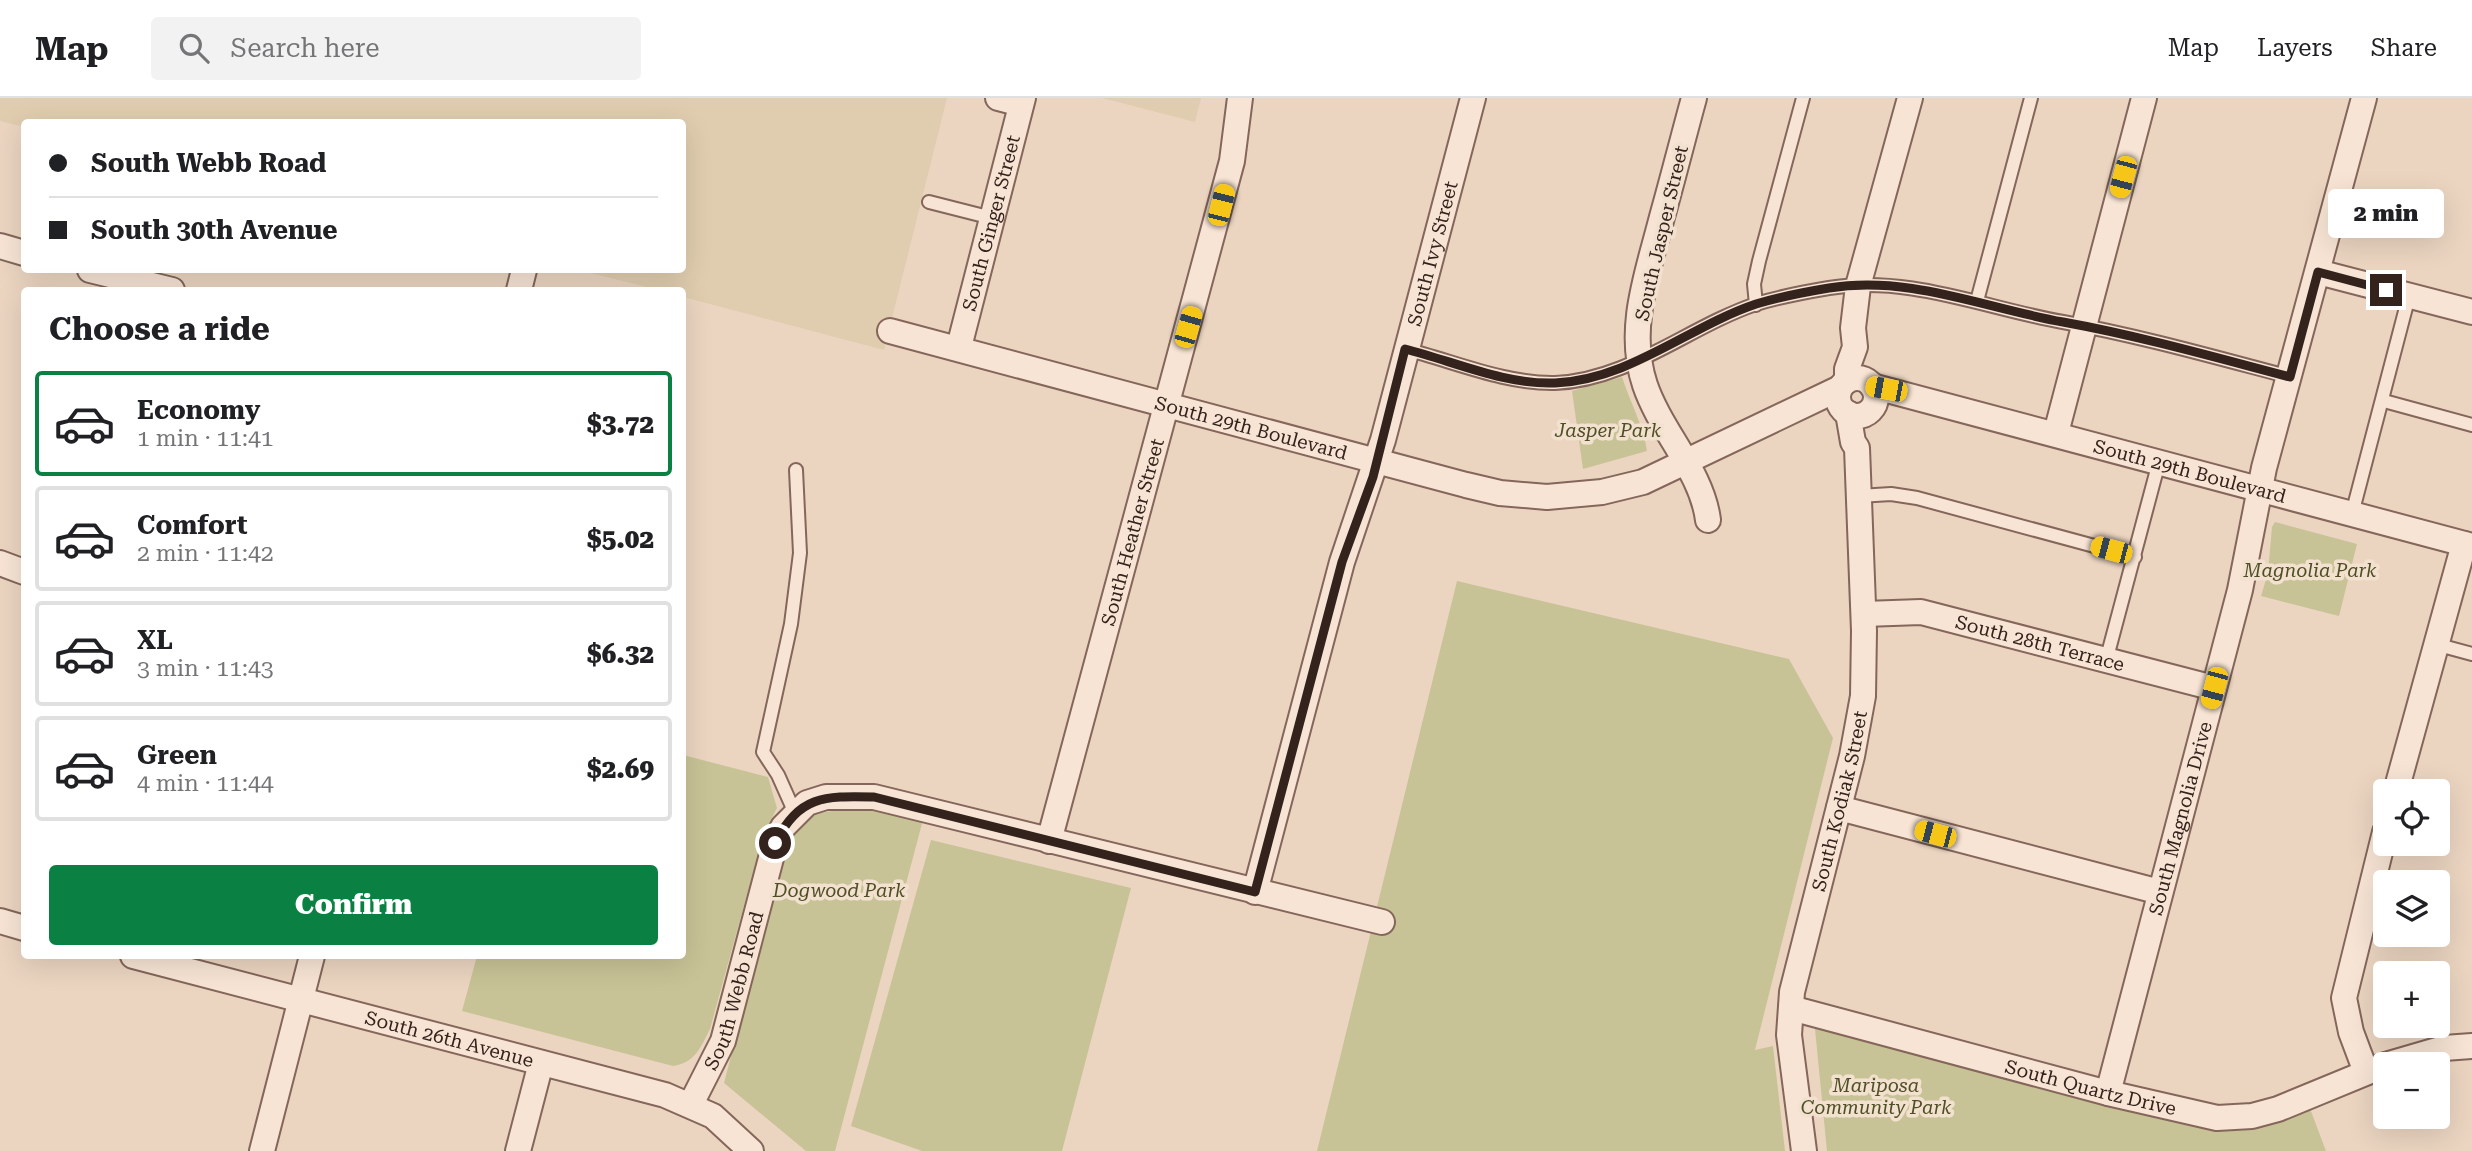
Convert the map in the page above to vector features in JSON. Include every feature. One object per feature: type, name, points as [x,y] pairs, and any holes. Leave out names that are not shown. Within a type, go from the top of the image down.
[{"type":"street","name":"South Heather Street","points":[[1049,841],[1232,161],[1240,98]]},
{"type":"street","name":"South Ivy Street","points":[[1255,892],[1342,562],[1377,461],[1473,98]]},
{"type":"street","name":"South Jasper Street","points":[[1694,98],[1643,289],[1637,329],[1639,360],[1653,408],[1702,491],[1708,520]]},
{"type":"street","name":"South Kodiak Street","points":[[1804,1151],[1789,1035],[1792,992],[1862,707],[1864,614],[1857,448],[1862,442],[1858,398],[1847,369],[1855,347],[1853,328],[1858,286],[1910,98]]},
{"type":"street","points":[[2056,433],[2144,98]]},
{"type":"street","name":"South Magnolia Drive","points":[[2108,1093],[2240,590],[2259,489],[2364,98]]},
{"type":"street","name":"South Ginger Street","points":[[958,347],[992,218],[1014,100]]},
{"type":"street","points":[[0,246],[21,252]]},
{"type":"street","points":[[2318,272],[2472,312]]},
{"type":"street","points":[[102,273],[160,287]]},
{"type":"street","name":"South 29th Boulevard","points":[[890,331],[1500,493],[1547,497],[1602,492],[1643,482],[1685,464],[1768,421],[1809,405],[1815,399],[1858,398],[1901,402],[1907,397],[1956,406],[2468,545]]},
{"type":"street","points":[[2399,779],[2435,644],[2468,545]]},
{"type":"street","points":[[0,562],[21,571]]},
{"type":"street","name":"South 28th Terrace","points":[[1864,614],[1921,612],[2214,688]]},
{"type":"street","name":"South Webb Road","points":[[691,1104],[723,1041],[775,843],[795,813],[807,803],[826,797],[874,797],[1382,922]]},
{"type":"street","points":[[1839,808],[2160,892]]},
{"type":"street","points":[[2373,1059],[2351,1032],[2344,998],[2379,856]]},
{"type":"street","points":[[0,922],[21,927]]},
{"type":"street","name":"South 26th Avenue","points":[[145,959],[665,1095],[691,1104],[713,1116],[751,1151]]},
{"type":"street","points":[[262,1151],[311,959]]},
{"type":"street","name":"South Quartz Drive","points":[[1791,1008],[2200,1116],[2236,1118],[2278,1109],[2373,1070]]},
{"type":"street","name":"South Quartz Drive","points":[[2431,1052],[2472,1046]]},
{"type":"street","points":[[518,1151],[541,1063]]},
{"type":"lane","points":[[1756,304],[1754,285],[1759,261],[1803,98]]},
{"type":"lane","points":[[1977,301],[2031,98]]},
{"type":"lane","points":[[929,202],[992,218]]},
{"type":"lane","points":[[1405,349],[1536,382],[1584,379],[1639,360],[1756,304],[1829,288],[1858,286],[1917,289],[1977,301],[2084,324],[2290,377]]},
{"type":"lane","points":[[2352,514],[2384,401],[2409,296]]},
{"type":"lane","points":[[2384,401],[2472,425]]},
{"type":"lane","points":[[2106,662],[2159,461]]},
{"type":"lane","points":[[795,813],[778,775],[763,752],[791,624],[798,565],[796,470]]},
{"type":"lane","points":[[1859,496],[1891,494],[1917,498],[2135,557]]},
{"type":"lane","points":[[2435,644],[2472,654]]},
{"type":"shaded area","points":[[0,98],[947,98],[884,350],[686,298],[686,287],[647,287],[590,273],[686,273],[686,119],[21,119],[21,126],[0,121]]},
{"type":"shaded area","points":[[1102,98],[1201,98],[1195,122]]},
{"type":"green space","name":"Jasper Park","points":[[1622,377],[1647,451],[1583,469],[1572,391]]},
{"type":"green space","name":"Magnolia Park","points":[[2275,522],[2357,544],[2339,616],[2261,596],[2268,573],[2272,527]]},
{"type":"green space","points":[[1457,581],[1789,659],[1833,738],[1755,1050],[1773,1046],[1785,1151],[1317,1151]]},
{"type":"green space","name":"Dogwood Park","points":[[686,756],[768,777],[777,808],[764,833],[710,1029],[692,1058],[673,1066],[462,1011],[476,959],[686,959]]},
{"type":"green space","name":"Dogwood Park","points":[[865,805],[924,816],[835,1151],[806,1151],[724,1083],[788,836],[810,815]]},
{"type":"green space","points":[[931,840],[1131,888],[1062,1151],[922,1151],[851,1126]]},
{"type":"green space","name":"Mariposa Community Park","points":[[1827,1027],[2128,1106],[2309,1106],[2326,1151],[1827,1151],[1815,1029]]},
{"type":"route","points":[[775,843],[783,827],[807,803],[826,797],[874,797],[1255,892],[1342,562],[1373,477],[1405,349],[1527,381],[1555,383],[1584,379],[1639,360],[1756,304],[1829,288],[1882,285],[1945,293],[2063,322],[2113,330],[2290,377],[2318,272],[2386,290]]}]
